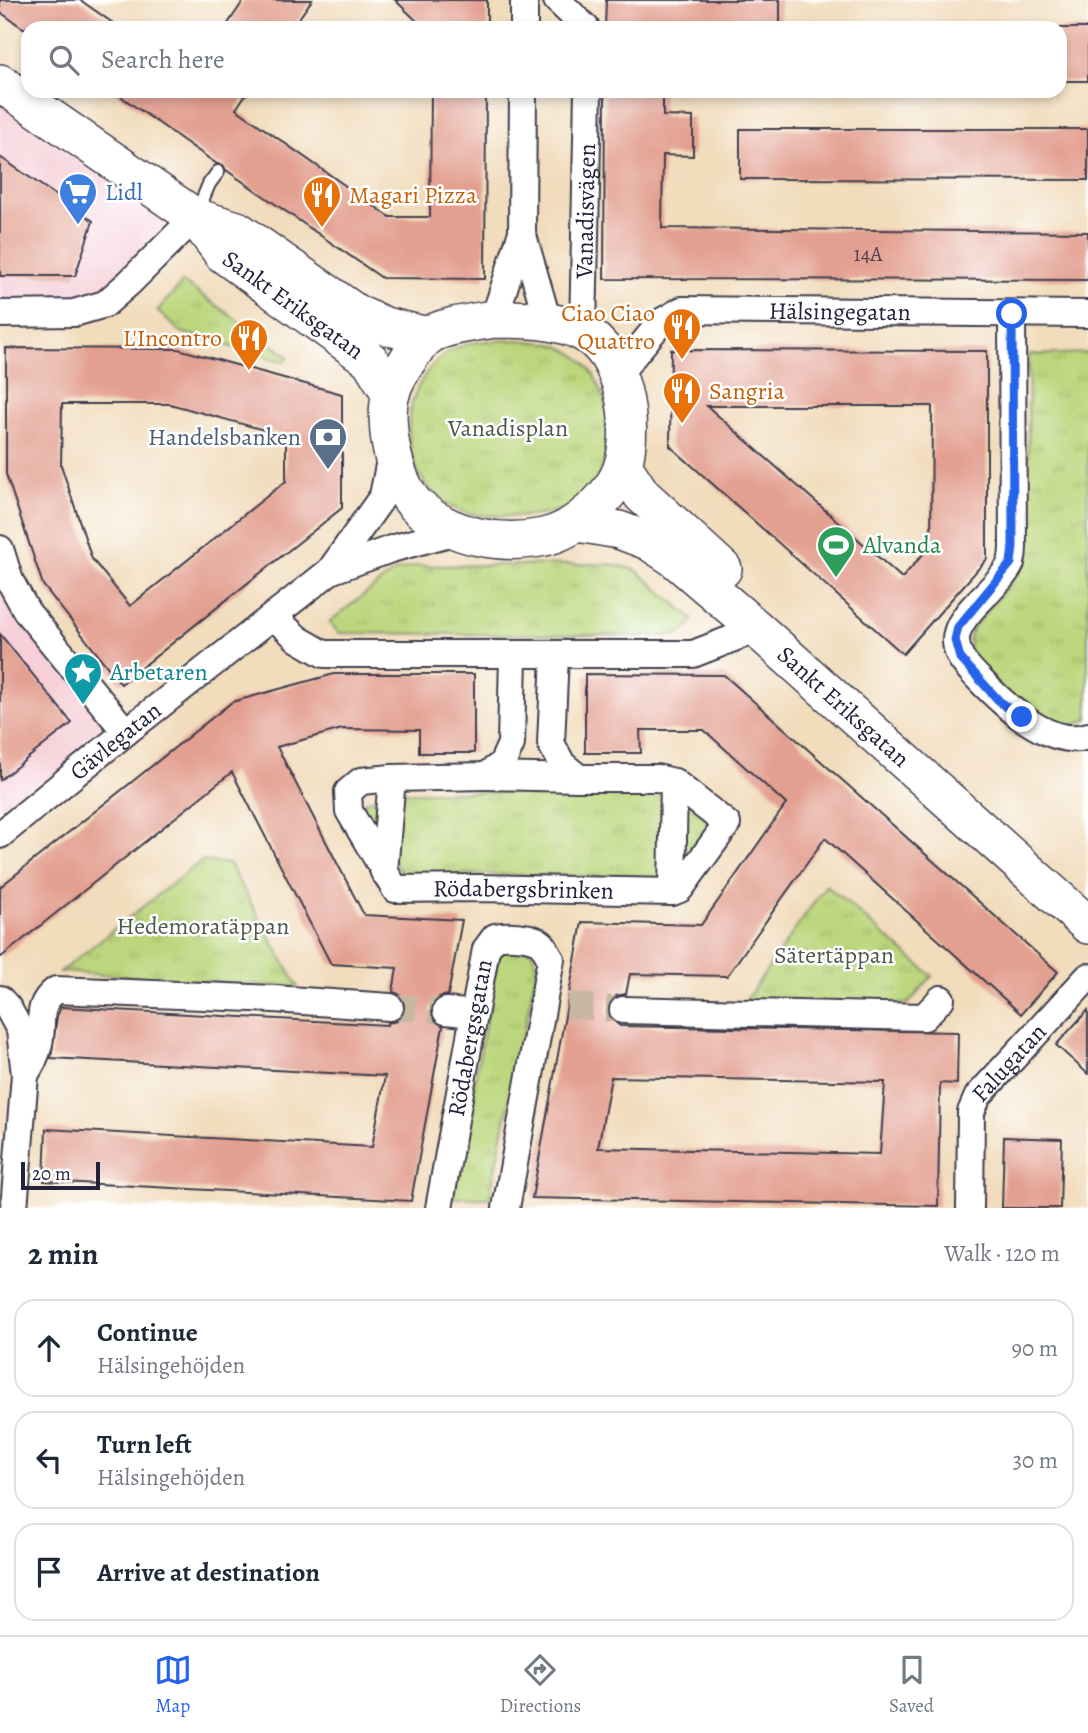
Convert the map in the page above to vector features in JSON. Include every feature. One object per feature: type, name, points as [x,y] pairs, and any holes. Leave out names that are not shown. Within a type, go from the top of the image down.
[{"type":"main road","name":"Sankt Eriksgatan","points":[[0,83],[21,97]]},
{"type":"main road","name":"Sankt Eriksgatan","points":[[22,98],[195,217],[237,230],[357,314],[385,326],[428,336]]},
{"type":"main road","name":"Sankt Eriksgatan","points":[[195,217],[223,254],[370,360],[391,394]]},
{"type":"main road","points":[[494,319],[548,322],[583,332],[597,343],[619,373],[624,394],[627,432],[623,466],[594,508],[578,523],[544,537],[501,540],[475,537],[457,531],[418,508],[406,491],[392,450],[388,416],[391,394],[405,364],[428,336],[461,324],[494,319]]},
{"type":"main road","name":"Sankt Eriksgatan","points":[[623,466],[642,495],[1088,892]]},
{"type":"main road","name":"Sankt Eriksgatan","points":[[578,523],[619,530],[648,541],[674,558],[1088,925]]},
{"type":"street","points":[[524,0],[524,21]]},
{"type":"street","points":[[557,0],[579,21]]},
{"type":"street","name":"Vanadisvägen","points":[[523,98],[522,232],[548,322]]},
{"type":"street","name":"Vanadisvägen","points":[[583,332],[588,98]]},
{"type":"street","points":[[0,314],[74,313],[105,304],[195,217]]},
{"type":"street","name":"Vanadisvägen","points":[[494,319],[522,232]]},
{"type":"street","name":"Hälsingegatan","points":[[619,373],[661,322],[682,310],[1088,314]]},
{"type":"street","points":[[1012,314],[1011,563],[958,627],[955,640],[960,658],[1001,703],[1041,729],[1063,737],[1080,739],[1088,736]]},
{"type":"street","name":"Gävlegatan","points":[[0,835],[330,571],[383,496],[392,450]]},
{"type":"street","name":"Gävlegatan","points":[[330,571],[391,549],[457,531]]},
{"type":"street","points":[[0,549],[15,600],[127,732]]},
{"type":"street","points":[[274,617],[298,639],[324,654],[693,654],[757,629]]},
{"type":"street","points":[[485,776],[502,764],[511,744],[513,654]]},
{"type":"street","points":[[555,655],[551,743],[562,764],[579,778]]},
{"type":"street","points":[[384,872],[392,778]]},
{"type":"street","name":"Rödabergsbrinken","points":[[672,892],[395,889],[349,811],[348,792],[361,781],[392,778],[657,778],[674,782]]},
{"type":"street","points":[[674,782],[727,824],[680,889],[672,892],[674,782]]},
{"type":"street","name":"Rödabergsgatan","points":[[439,1208],[486,949],[495,937],[502,935],[541,943],[551,959],[556,1004],[506,1208]]},
{"type":"street","name":"Falugatan","points":[[970,1208],[971,1112],[978,1096],[1088,977]]},
{"type":"street","points":[[25,1075],[40,1042],[42,1007],[47,997],[56,990],[390,1007]]},
{"type":"street","points":[[0,999],[20,1030],[25,1075],[14,1208]]},
{"type":"street","points":[[623,1010],[924,1017],[941,999]]},
{"type":"street","points":[[446,1011],[474,1014]]},
{"type":"lane","points":[[195,217],[209,184],[218,172]]},
{"type":"shaded area","points":[[0,88],[189,218],[104,301],[0,310]]},
{"type":"shaded area","points":[[0,549],[123,731],[0,832]]},
{"type":"green space","points":[[183,282],[288,356],[288,359],[284,362],[181,332],[157,311]]},
{"type":"green space","name":"Vanadisplan","points":[[518,340],[561,347],[586,364],[602,393],[606,410],[608,444],[605,461],[598,477],[575,503],[554,512],[504,516],[481,515],[453,508],[432,492],[418,471],[410,445],[409,418],[416,392],[430,369],[451,351],[475,343]]},
{"type":"green space","points":[[1088,353],[1088,719],[1073,725],[1058,723],[1030,711],[1005,691],[971,659],[969,638],[972,629],[1019,573],[1027,552],[1029,355]]},
{"type":"green space","points":[[611,564],[636,570],[693,619],[689,626],[672,636],[339,633],[329,622],[395,571],[415,566]]},
{"type":"green space","points":[[388,792],[672,792],[715,824],[687,861],[662,878],[403,875],[365,818],[363,803]]},
{"type":"green space","name":"Hedemoratäppan","points":[[201,861],[229,864],[298,987],[60,972]]},
{"type":"green space","name":"Sätertäppan","points":[[826,885],[932,976],[908,1004],[744,1003]]},
{"type":"green space","points":[[505,947],[532,951],[537,968],[489,1198],[453,1198],[497,961]]},
{"type":"building","points":[[0,0],[80,0],[110,21],[21,21],[21,27],[0,12]]},
{"type":"building","points":[[244,0],[312,0],[297,21],[230,21]]},
{"type":"building","points":[[395,0],[487,0],[487,21],[417,21]]},
{"type":"building","points":[[606,0],[780,0],[780,21],[605,21]]},
{"type":"building","points":[[1067,28],[1088,28],[1088,81],[1067,81]]},
{"type":"building","points":[[123,98],[243,98],[236,109],[390,217],[430,217],[431,98],[486,98],[485,279],[382,278],[226,170],[223,165],[217,164]]},
{"type":"building","points":[[605,98],[663,98],[663,116],[693,117],[693,156],[663,155],[662,228],[1088,232],[1088,280],[604,279]]},
{"type":"building","points":[[740,129],[1088,129],[1088,180],[740,179]]},
{"type":"building","points":[[0,157],[93,221],[75,276],[0,276]]},
{"type":"building","points":[[6,348],[178,349],[342,394],[342,508],[121,684],[43,585],[6,474]],"holes":[[[62,404],[170,404],[286,436],[286,481],[130,606],[92,559],[61,465]]]},
{"type":"building","points":[[671,350],[987,351],[987,559],[903,654],[670,446]],"holes":[[[707,406],[932,406],[931,545],[902,578]]]},
{"type":"building","points":[[0,634],[72,723],[0,780]]},
{"type":"building","points":[[334,674],[474,674],[474,753],[419,753],[419,730],[342,729],[277,747],[364,915],[462,920],[448,995],[439,997],[430,1009],[432,1018],[443,1026],[411,1201],[44,1181],[46,1129],[372,1147],[385,1076],[51,1058],[57,1016],[61,1007],[387,1025],[403,1015],[406,1009],[404,1001],[399,994],[393,992],[397,968],[331,964],[232,772],[0,958],[0,887],[232,702]]},
{"type":"building","points":[[585,674],[724,675],[1058,972],[1021,1014],[825,838],[727,976],[630,974],[626,994],[616,996],[609,1002],[609,1017],[620,1026],[958,1032],[957,1084],[940,1083],[938,1206],[532,1198],[582,922],[701,925],[786,804],[704,730],[640,730],[641,753],[585,753]],"holes":[[[611,1077],[885,1082],[880,1154],[598,1148]]]},
{"type":"building","points":[[1088,1010],[1088,1074],[1056,1045]]},
{"type":"building","points":[[1004,1137],[1062,1139],[1060,1208],[1002,1208]]},
{"type":"tunnel","points":[[567,1005],[623,1010]]},
{"type":"tunnel","points":[[390,1007],[446,1011]]},
{"type":"place","name":"Lidl","points":[[78,226]]},
{"type":"place","name":"Magari Pizza","points":[[322,229]]},
{"type":"place","name":"Ciao Ciao Quattro","points":[[682,361]]},
{"type":"place","name":"L'Incontro","points":[[249,372]]},
{"type":"place","name":"Sangria","points":[[682,425]]},
{"type":"place","name":"Handelsbanken","points":[[328,471]]},
{"type":"place","name":"Alvanda","points":[[836,579]]},
{"type":"place","name":"Arbetaren","points":[[83,706]]},
{"type":"route","points":[[1012,314],[1011,563],[958,627],[955,640],[960,658],[1001,703],[1022,717]]}]
